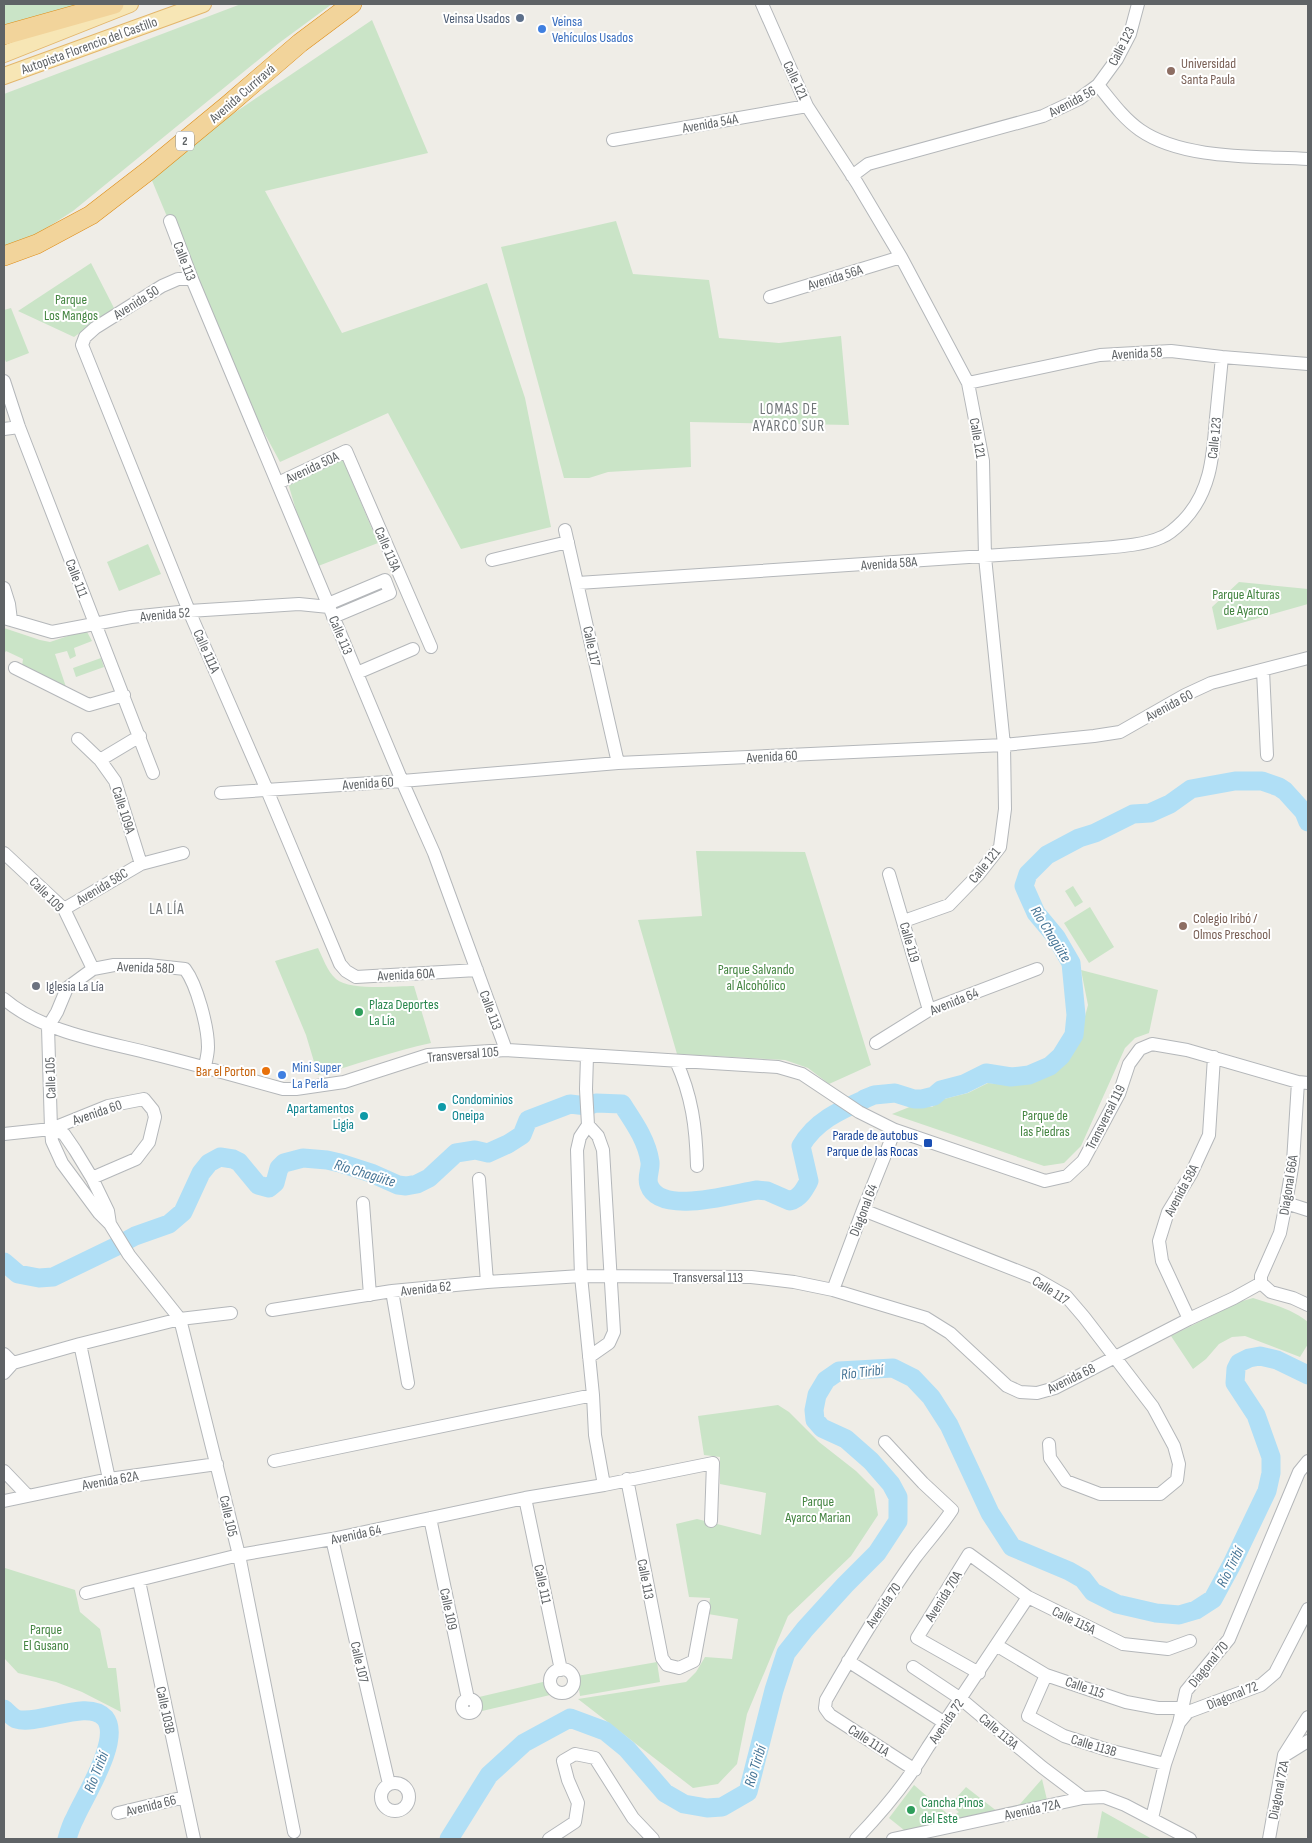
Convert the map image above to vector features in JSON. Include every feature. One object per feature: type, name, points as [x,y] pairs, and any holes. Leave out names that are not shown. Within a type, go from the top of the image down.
[{"type":"highway","points":[[4,35],[114,4]]},
{"type":"highway","name":"Avenida Curriravá","points":[[4,256],[37,244],[91,215],[228,106],[300,42],[352,4]]},
{"type":"main road","name":"Autopista Florencio del Castillo","points":[[4,54],[130,4]]},
{"type":"main road","name":"Autopista Florencio del Castillo","points":[[4,76],[203,4]]},
{"type":"street","name":"Calle 121","points":[[762,4],[807,106],[901,257],[968,383],[983,461],[986,557],[1004,745],[1005,809],[1000,847],[978,875],[949,905],[904,921]]},
{"type":"street","name":"Calle 123","points":[[1098,85],[1117,59],[1130,34],[1138,4]]},
{"type":"street","name":"Avenida 56","points":[[852,176],[868,164],[1043,116],[1079,99],[1098,85],[1119,111],[1138,129],[1166,144],[1184,150],[1215,154],[1308,159]]},
{"type":"street","name":"Avenida 54A","points":[[613,140],[807,106]]},
{"type":"street","name":"Calle 113","points":[[170,221],[192,279],[402,781],[434,853],[506,1050]]},
{"type":"street","name":"Avenida 56A","points":[[770,297],[901,257]]},
{"type":"street","name":"Avenida 50","points":[[85,337],[95,328],[162,286],[178,279],[192,279]]},
{"type":"street","name":"Calle 111A","points":[[85,337],[82,345],[189,611],[340,964]]},
{"type":"street","name":"Avenida 58","points":[[968,383],[1100,355],[1171,351],[1222,358],[1308,364]]},
{"type":"street","name":"Calle 123","points":[[1190,513],[1202,495],[1213,456],[1222,358]]},
{"type":"street","name":"Calle 111","points":[[4,381],[19,427],[153,773]]},
{"type":"street","points":[[4,429],[19,427]]},
{"type":"street","name":"Avenida 50A","points":[[278,482],[346,451]]},
{"type":"street","name":"Calle 113A","points":[[346,451],[431,647]]},
{"type":"street","name":"Avenida 58A","points":[[578,583],[1090,549],[1140,543],[1161,538],[1176,528],[1190,513]]},
{"type":"street","name":"Calle 117","points":[[492,560],[567,536],[618,763]]},
{"type":"street","points":[[4,588],[9,604],[7,619]]},
{"type":"street","name":"Avenida 52","points":[[7,619],[52,632],[130,617],[189,611],[299,604],[330,609]]},
{"type":"street","points":[[357,674],[413,649]]},
{"type":"street","name":"Avenida 60","points":[[221,792],[402,781],[618,763],[1004,745],[1120,732],[1211,683],[1308,658]]},
{"type":"street","points":[[15,668],[89,705],[124,695]]},
{"type":"street","points":[[1262,670],[1266,755]]},
{"type":"street","points":[[100,760],[140,736]]},
{"type":"street","name":"Calle 109A","points":[[78,739],[100,760],[114,781],[141,864]]},
{"type":"street","name":"Avenida 58C","points":[[64,909],[141,864],[183,852]]},
{"type":"street","name":"Calle 109","points":[[4,853],[64,909],[93,969]]},
{"type":"street","name":"Calle 119","points":[[889,874],[929,1010]]},
{"type":"street","name":"Avenida 58D","points":[[48,1027],[57,1012],[67,988],[93,969],[114,965],[148,964],[185,969],[191,978],[202,1014],[208,1047],[205,1067]]},
{"type":"street","name":"Avenida 60A","points":[[340,964],[346,971],[356,977],[477,970]]},
{"type":"street","name":"Avenida 64","points":[[876,1043],[929,1010],[1038,970]]},
{"type":"street","name":"Transversal 105","points":[[6,1006],[48,1027],[205,1067],[282,1089],[296,1089],[351,1080],[428,1055],[506,1050],[778,1067],[802,1074],[859,1112],[895,1130]]},
{"type":"street","name":"Calle 105","points":[[48,1027],[52,1141],[62,1163],[180,1319],[239,1555],[295,1837]]},
{"type":"street","name":"Transversal 119","points":[[895,1130],[1045,1181],[1067,1176],[1082,1160],[1119,1094],[1129,1064],[1140,1049],[1152,1044],[1165,1045],[1303,1083]]},
{"type":"street","points":[[587,1056],[586,1089],[588,1120],[598,1136],[603,1150],[614,1332],[608,1343],[589,1357]]},
{"type":"street","name":"Avenida 58A","points":[[1189,1319],[1162,1261],[1159,1241],[1168,1212],[1190,1174],[1209,1135],[1214,1058]]},
{"type":"street","points":[[676,1061],[692,1108],[696,1128],[697,1166]]},
{"type":"street","name":"Diagonal 66A","points":[[1261,1283],[1262,1276],[1280,1233],[1293,1162],[1303,1083]]},
{"type":"street","name":"Avenida 60","points":[[4,1134],[51,1129],[108,1106],[144,1100],[153,1110],[156,1117],[149,1142],[136,1159],[92,1178]]},
{"type":"street","points":[[588,1120],[580,1136],[577,1150],[581,1276],[593,1395],[594,1435],[604,1485]]},
{"type":"street","name":"Calle 105","points":[[51,1129],[64,1134],[92,1178],[108,1211],[110,1224]]},
{"type":"street","name":"Diagonal 64","points":[[833,1290],[895,1130]]},
{"type":"street","points":[[479,1179],[487,1282]]},
{"type":"street","points":[[363,1203],[370,1295]]},
{"type":"street","points":[[1286,1203],[1308,1210]]},
{"type":"street","name":"Calle 117","points":[[863,1210],[1033,1277],[1066,1296],[1115,1356],[1153,1407],[1174,1446],[1180,1464],[1177,1480],[1160,1494],[1100,1494],[1066,1481],[1050,1458],[1049,1444]]},
{"type":"street","name":"Transversal 113","points":[[581,1276],[751,1277],[794,1282],[833,1290]]},
{"type":"street","name":"Avenida 62","points":[[272,1310],[392,1291],[581,1276]]},
{"type":"street","points":[[1261,1283],[1271,1292],[1293,1298],[1308,1305]]},
{"type":"street","name":"Avenida 68","points":[[833,1290],[926,1318],[950,1333],[1007,1386],[1020,1392],[1037,1394],[1055,1388],[1261,1283]]},
{"type":"street","points":[[392,1291],[408,1383]]},
{"type":"street","points":[[4,1373],[8,1358],[80,1344],[180,1319],[231,1313]]},
{"type":"street","points":[[80,1344],[109,1479]]},
{"type":"street","points":[[274,1461],[593,1395]]},
{"type":"street","name":"Avenida 70","points":[[825,1708],[826,1700],[864,1632],[911,1564],[952,1510],[885,1442]]},
{"type":"street","name":"Diagonal 70","points":[[1152,1818],[1164,1764],[1179,1723],[1186,1691],[1229,1638],[1299,1472],[1307,1461]]},
{"type":"street","name":"Avenida 64","points":[[86,1594],[239,1555],[332,1540],[525,1498],[604,1485],[713,1463],[711,1521]]},
{"type":"street","name":"Avenida 62A","points":[[4,1501],[109,1479],[217,1464]]},
{"type":"street","points":[[4,1472],[27,1495]]},
{"type":"street","name":"Calle 113","points":[[627,1480],[662,1658],[667,1665],[679,1668],[694,1661],[704,1607]]},
{"type":"street","name":"Calle 111","points":[[525,1498],[561,1670]]},
{"type":"street","name":"Calle 109","points":[[430,1518],[468,1699]]},
{"type":"street","name":"Calle 107","points":[[332,1540],[389,1784]]},
{"type":"street","name":"Calle 115A","points":[[969,1554],[1028,1598],[1123,1644],[1168,1649],[1190,1641]]},
{"type":"street","name":"Avenida 70A","points":[[969,1554],[917,1638],[979,1673]]},
{"type":"street","name":"Calle 103B","points":[[139,1581],[194,1839]]},
{"type":"street","name":"Avenida 72","points":[[856,1839],[878,1816],[915,1770],[1028,1598]]},
{"type":"street","name":"Diagonal 72","points":[[1179,1723],[1188,1712],[1262,1685],[1275,1673],[1308,1609]]},
{"type":"street","name":"Calle 115","points":[[996,1645],[1046,1674],[1126,1702],[1158,1708],[1181,1708]]},
{"type":"street","points":[[848,1661],[945,1723]]},
{"type":"street","name":"Calle 113A","points":[[913,1667],[961,1698],[1042,1767],[1083,1798]]},
{"type":"street","name":"Calle 113B","points":[[1046,1674],[1028,1716],[1064,1736],[1108,1750],[1164,1764]]},
{"type":"street","name":"Calle 111A","points":[[825,1708],[830,1715],[915,1770]]},
{"type":"street","name":"Diagonal 72A","points":[[1269,1839],[1284,1755],[1308,1717]]},
{"type":"street","points":[[1284,1755],[1308,1741]]},
{"type":"street","points":[[549,1839],[575,1822],[578,1803],[568,1780],[563,1761],[575,1754],[596,1758],[633,1818],[653,1839]]},
{"type":"street","name":"Avenida 66","points":[[118,1813],[185,1796]]},
{"type":"street","name":"Avenida 72A","points":[[893,1839],[1083,1798],[1104,1797],[1152,1818],[1190,1839]]},
{"type":"green space","points":[[4,4],[91,4],[4,30]]},
{"type":"green space","points":[[241,4],[332,4],[279,43],[73,211],[39,233],[4,246],[4,94]]},
{"type":"green space","points":[[372,20],[428,153],[265,191],[342,333],[487,283],[525,398],[551,527],[461,549],[388,413],[280,462],[233,375],[148,171]]},
{"type":"green space","points":[[616,221],[633,274],[709,280],[719,338],[779,343],[841,336],[849,425],[690,422],[691,467],[608,472],[589,478],[564,478],[501,247]]},
{"type":"green space","name":"Parque Los Mangos","points":[[91,263],[114,308],[74,337],[18,311]]},
{"type":"green space","points":[[11,308],[29,353],[6,362],[4,357],[4,310]]},
{"type":"green space","points":[[343,460],[378,543],[313,568],[288,483]]},
{"type":"green space","points":[[148,544],[161,574],[119,591],[107,562]]},
{"type":"green space","name":"Parque Alturas de Ayarco","points":[[1239,582],[1308,589],[1308,604],[1217,630],[1212,607]]},
{"type":"green space","points":[[4,628],[50,642],[86,630],[92,641],[74,648],[76,656],[70,659],[67,651],[55,654],[67,690],[22,666],[23,659],[6,651],[4,654]]},
{"type":"green space","points":[[101,658],[104,667],[76,677],[73,668]]},
{"type":"green space","name":"Parque Salvando al Alcohólico","points":[[696,851],[805,852],[871,1065],[829,1084],[808,1068],[785,1060],[677,1054],[638,920],[702,916]]},
{"type":"green space","points":[[1073,886],[1083,902],[1075,907],[1065,891]]},
{"type":"green space","points":[[1090,907],[1114,947],[1089,963],[1064,923]]},
{"type":"green space","name":"Plaza Deportes La Lía","points":[[318,948],[330,972],[343,983],[385,987],[414,986],[431,1043],[318,1075],[306,1035],[275,961]]},
{"type":"green space","name":"Parque de las Piedras","points":[[1081,970],[1158,990],[1149,1033],[1135,1038],[1125,1048],[1081,1146],[1064,1163],[1044,1166],[892,1114],[912,1106],[932,1107],[944,1099],[968,1093],[988,1083],[1011,1085],[1036,1082],[1059,1068],[1080,1035],[1088,1005]]},
{"type":"green space","points":[[1253,1298],[1289,1310],[1308,1322],[1308,1344],[1300,1357],[1245,1336],[1232,1337],[1219,1344],[1206,1359],[1193,1369],[1171,1336],[1239,1302]]},
{"type":"green space","name":"Parque Ayarco Marian","points":[[778,1405],[789,1412],[819,1442],[856,1471],[874,1489],[878,1515],[851,1556],[788,1616],[747,1714],[737,1764],[718,1784],[693,1788],[578,1699],[686,1682],[696,1672],[705,1657],[732,1659],[738,1619],[708,1614],[710,1598],[689,1597],[676,1524],[697,1519],[761,1535],[766,1493],[720,1484],[720,1457],[704,1455],[698,1416]]},
{"type":"green space","name":"Parque El Gusano","points":[[5,1568],[75,1590],[80,1612],[100,1629],[108,1668],[116,1668],[121,1712],[82,1692],[56,1682],[18,1673],[4,1658]]},
{"type":"green space","points":[[657,1662],[660,1682],[580,1696],[577,1676]]},
{"type":"green space","points":[[547,1681],[550,1695],[482,1711],[479,1697]]},
{"type":"green space","points":[[1042,1779],[1049,1808],[909,1834],[889,1818],[914,1785],[951,1817],[959,1812],[950,1805],[966,1787],[998,1812],[1020,1804]]},
{"type":"green space","points":[[1102,1811],[1152,1839],[1097,1839]]},
{"type":"waterway","name":"Río Chagüite","points":[[874,1095],[895,1093],[914,1099],[922,1099],[934,1096],[941,1090],[964,1084],[986,1073],[1011,1077],[1029,1075],[1050,1066],[1061,1056],[1074,1035],[1076,1015],[1071,963],[1056,937],[1036,913],[1024,886],[1028,874],[1047,855],[1079,838],[1095,833],[1133,814],[1150,813],[1170,804],[1191,789],[1235,781],[1262,781],[1279,787],[1304,812],[1308,822]]},
{"type":"waterway","name":"Río Chagüite","points":[[4,1262],[18,1274],[39,1278],[53,1277],[135,1236],[169,1224],[183,1212],[201,1173],[209,1163],[220,1157],[239,1162],[258,1185],[269,1188],[275,1183],[279,1168],[284,1163],[303,1158],[340,1163],[371,1173],[398,1185],[406,1186],[417,1184],[429,1178],[456,1153],[475,1150],[488,1153],[508,1144],[522,1135],[528,1120],[570,1104],[587,1106],[596,1103],[622,1104],[646,1146],[650,1162],[649,1185],[656,1194],[667,1199],[698,1201],[757,1190],[767,1191],[790,1201],[799,1196],[809,1181],[801,1146],[808,1136],[815,1128],[833,1115],[874,1095],[864,1099]]},
{"type":"waterway","name":"Río Tiribí","points":[[449,1839],[489,1775],[524,1743],[570,1718],[605,1731],[627,1749],[665,1793],[684,1804],[707,1808],[722,1807],[748,1792],[774,1690],[786,1653],[845,1585],[877,1553],[898,1521],[898,1497],[891,1484],[871,1461],[846,1439],[822,1428],[815,1420],[814,1410],[817,1395],[826,1380],[839,1371],[893,1368],[913,1378],[931,1397],[949,1425],[990,1513],[1012,1547],[1069,1571],[1083,1579],[1093,1592],[1117,1604],[1156,1613],[1179,1615],[1196,1610],[1213,1599],[1267,1491],[1271,1473],[1271,1457],[1256,1415],[1235,1383],[1236,1369],[1239,1363],[1249,1358],[1260,1356],[1277,1360],[1308,1375]]},
{"type":"waterway","name":"Río Tiribí","points":[[4,1709],[16,1719],[26,1720],[75,1711],[97,1713],[105,1718],[109,1727],[109,1740],[105,1753],[93,1783],[72,1823],[67,1839]]},
{"type":"place","name":"Veinsa Usados","points":[[520,18]]},
{"type":"place","name":"Veinsa Vehículos Usados","points":[[542,29]]},
{"type":"place","name":"Universidad Santa Paula","points":[[1171,71]]},
{"type":"place","name":"Colegio Iribó / Olmos Preschool","points":[[1183,926]]},
{"type":"place","name":"Iglesia La Lía","points":[[36,986]]},
{"type":"place","name":"Plaza Deportes La Lía","points":[[359,1012]]},
{"type":"place","name":"Bar el Porton","points":[[266,1071]]},
{"type":"place","name":"Mini Super La Perla","points":[[282,1075]]},
{"type":"place","name":"Condominios Oneipa","points":[[442,1107]]},
{"type":"place","name":"Apartamentos Ligia","points":[[364,1116]]},
{"type":"place","name":"Parade de autobus Parque de las Rocas","points":[[928,1143]]},
{"type":"place","name":"Cancha Pinos del Este","points":[[911,1810]]},
{"type":"district","name":"LOMAS DE AYARCO SUR","points":[[789,418]]},
{"type":"district","name":"LA LÍA","points":[[167,909]]}]
